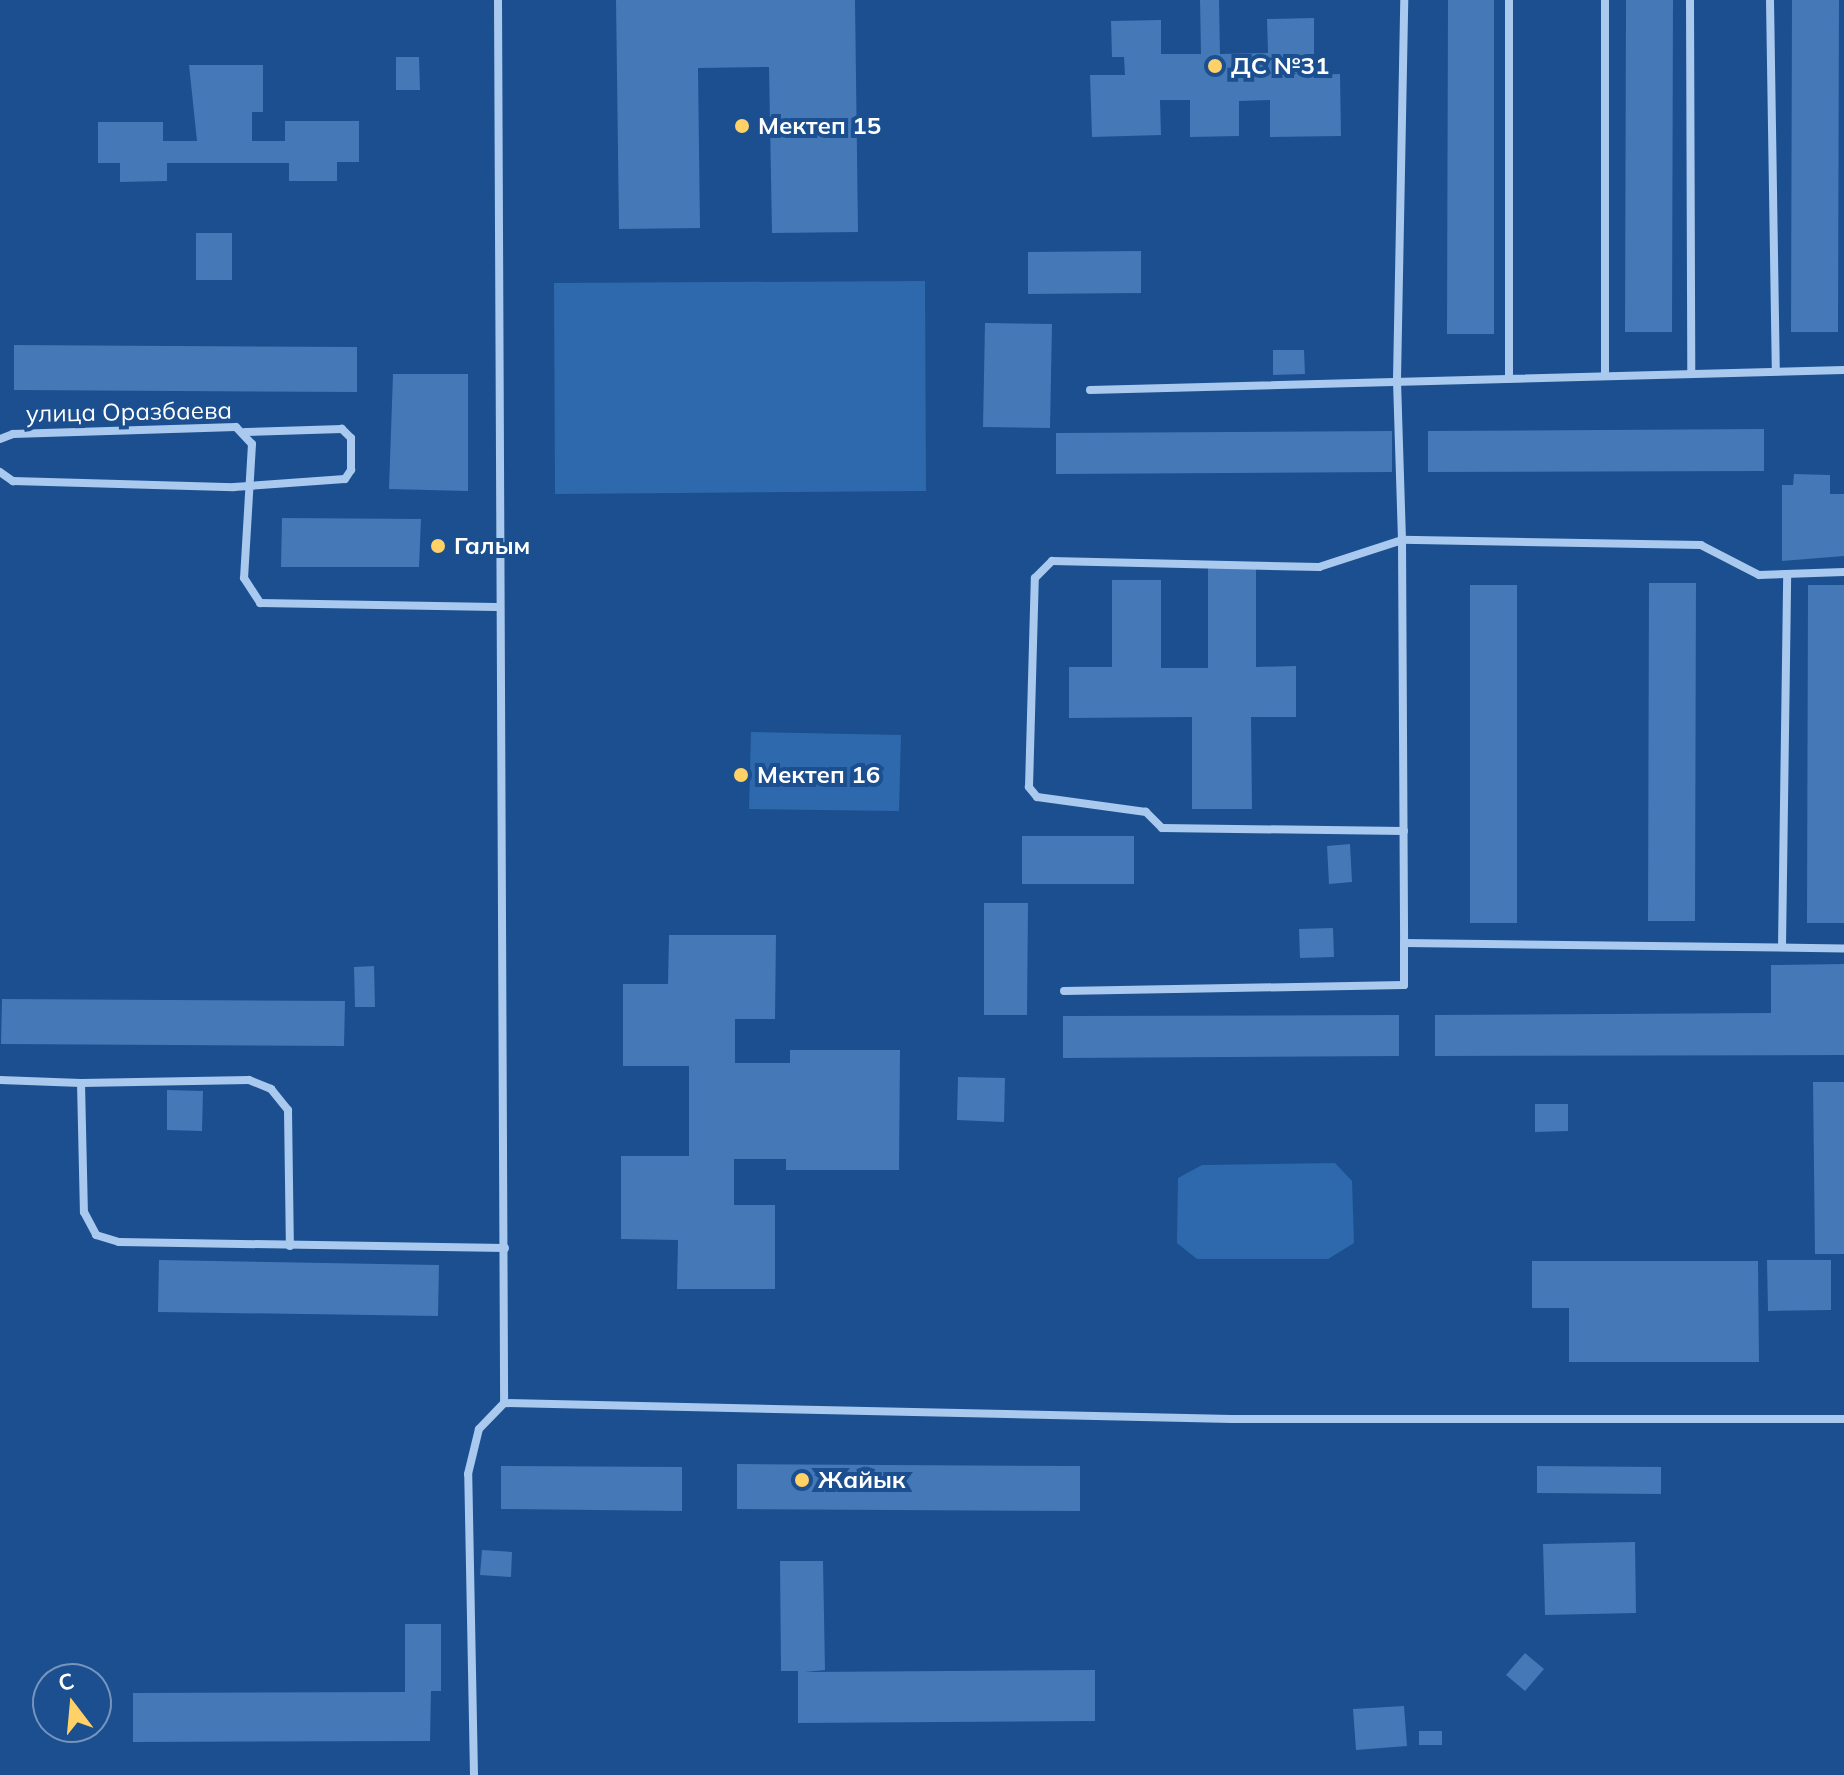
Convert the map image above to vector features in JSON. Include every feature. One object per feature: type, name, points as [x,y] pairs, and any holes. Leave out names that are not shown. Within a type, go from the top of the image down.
[{"type":"street","points":[[474,1775],[468,1474],[479,1429],[504,1403],[505,1248],[496,607],[498,0]]},
{"type":"street","points":[[1064,991],[1404,985],[1402,540],[1397,379],[1404,0]]},
{"type":"street","points":[[1509,0],[1509,377]]},
{"type":"street","points":[[1605,0],[1605,375]]},
{"type":"street","points":[[1690,0],[1691,373]]},
{"type":"street","points":[[1770,0],[1776,371]]},
{"type":"street","points":[[1090,390],[1397,379],[1844,370]]},
{"type":"street","name":"улица Оразбаева","points":[[0,439],[156,429],[245,432],[252,444],[252,484]]},
{"type":"street","points":[[0,472],[13,481],[252,484],[345,479],[351,470],[351,438],[342,429],[245,432]]},
{"type":"street","points":[[252,484],[244,578],[260,603],[496,607]]},
{"type":"street","points":[[1404,831],[1162,828],[1146,812],[1037,797],[1029,787],[1035,578],[1052,561],[1319,567],[1402,540],[1701,545],[1738,567],[1787,576],[1844,572]]},
{"type":"street","points":[[1782,947],[1787,576]]},
{"type":"street","points":[[1404,943],[1844,948]]},
{"type":"street","points":[[0,1080],[81,1083],[249,1080],[271,1089],[288,1110],[290,1246]]},
{"type":"street","points":[[81,1083],[84,1212],[96,1235],[119,1242],[505,1248]]},
{"type":"street","points":[[504,1403],[1232,1419],[1844,1419]]},
{"type":"shaded area","points":[[925,281],[926,491],[555,494],[554,283]]},
{"type":"shaded area","points":[[751,732],[901,735],[899,811],[749,809]]},
{"type":"shaded area","points":[[1335,1163],[1352,1181],[1354,1243],[1328,1259],[1197,1259],[1177,1243],[1178,1178],[1202,1165]]},
{"type":"building","points":[[616,0],[855,0],[858,232],[772,233],[769,67],[698,68],[700,228],[619,229]]},
{"type":"building","name":"ДС №31","points":[[1200,0],[1219,0],[1220,54],[1268,53],[1267,19],[1314,18],[1314,54],[1306,54],[1306,75],[1340,74],[1341,136],[1270,137],[1270,100],[1239,101],[1239,136],[1190,137],[1190,100],[1160,100],[1161,135],[1092,137],[1090,75],[1125,75],[1124,57],[1112,57],[1111,21],[1161,20],[1161,54],[1201,54]]},
{"type":"building","points":[[1448,0],[1494,0],[1494,334],[1447,334]]},
{"type":"building","points":[[1626,0],[1673,0],[1672,332],[1625,332]]},
{"type":"building","points":[[1792,0],[1839,0],[1838,332],[1791,332]]},
{"type":"building","points":[[396,57],[419,57],[420,90],[396,90]]},
{"type":"building","points":[[189,65],[263,65],[263,112],[252,112],[252,141],[285,141],[285,121],[359,121],[359,162],[337,162],[337,181],[289,181],[289,163],[167,163],[167,181],[120,182],[120,163],[98,163],[98,122],[163,122],[163,141],[197,141]]},
{"type":"building","points":[[196,233],[232,233],[232,280],[196,280]]},
{"type":"building","points":[[1141,251],[1141,293],[1028,294],[1028,252]]},
{"type":"building","points":[[985,323],[1052,324],[1050,428],[983,427]]},
{"type":"building","points":[[14,345],[357,347],[357,392],[14,390]]},
{"type":"building","points":[[1273,350],[1304,350],[1305,374],[1273,375]]},
{"type":"building","points":[[393,374],[468,374],[468,491],[389,489]]},
{"type":"building","points":[[1764,429],[1764,471],[1428,472],[1428,431]]},
{"type":"building","points":[[1392,431],[1392,472],[1056,474],[1056,433]]},
{"type":"building","points":[[1794,474],[1830,475],[1830,494],[1844,494],[1844,556],[1782,561],[1782,485],[1793,485]]},
{"type":"building","points":[[282,518],[421,519],[419,567],[281,567]]},
{"type":"building","points":[[1208,567],[1256,567],[1256,667],[1296,666],[1296,717],[1251,717],[1252,809],[1192,809],[1192,717],[1069,718],[1069,667],[1112,667],[1112,580],[1161,580],[1161,668],[1208,668]]},
{"type":"building","points":[[1649,583],[1696,583],[1695,921],[1648,921]]},
{"type":"building","points":[[1470,585],[1517,585],[1517,923],[1470,923]]},
{"type":"building","points":[[1808,585],[1844,585],[1844,923],[1807,923]]},
{"type":"building","points":[[1022,836],[1134,836],[1134,884],[1022,884]]},
{"type":"building","points":[[1350,844],[1352,882],[1329,884],[1327,846]]},
{"type":"building","points":[[984,903],[1028,903],[1027,1015],[984,1015]]},
{"type":"building","points":[[1333,928],[1334,957],[1300,958],[1299,929]]},
{"type":"building","points":[[669,935],[776,935],[775,1019],[735,1019],[735,1063],[790,1063],[790,1050],[900,1050],[899,1170],[786,1170],[786,1159],[734,1159],[734,1205],[775,1205],[775,1289],[677,1289],[678,1240],[621,1239],[621,1156],[689,1156],[689,1066],[623,1066],[623,984],[668,984]]},
{"type":"building","points":[[1844,964],[1844,1055],[1435,1056],[1435,1015],[1771,1013],[1771,965]]},
{"type":"building","points":[[374,966],[375,1007],[355,1007],[354,967]]},
{"type":"building","points":[[2,999],[345,1001],[344,1046],[1,1044]]},
{"type":"building","points":[[1399,1015],[1399,1056],[1063,1058],[1063,1016]]},
{"type":"building","points":[[958,1077],[1005,1078],[1004,1122],[957,1120]]},
{"type":"building","points":[[1813,1082],[1844,1082],[1844,1254],[1815,1254]]},
{"type":"building","points":[[167,1090],[203,1091],[202,1131],[167,1130]]},
{"type":"building","points":[[1535,1104],[1568,1104],[1568,1131],[1535,1132]]},
{"type":"building","points":[[159,1260],[439,1265],[438,1316],[158,1312]]},
{"type":"building","points":[[1767,1260],[1831,1260],[1831,1310],[1768,1311]]},
{"type":"building","points":[[1532,1261],[1758,1261],[1759,1362],[1569,1362],[1569,1308],[1532,1308]]},
{"type":"building","points":[[737,1464],[1080,1466],[1080,1511],[737,1509]]},
{"type":"building","points":[[501,1466],[682,1467],[682,1511],[501,1509]]},
{"type":"building","points":[[1537,1466],[1661,1467],[1661,1494],[1537,1493]]},
{"type":"building","points":[[1635,1542],[1636,1613],[1545,1615],[1543,1544]]},
{"type":"building","points":[[482,1550],[512,1552],[511,1577],[480,1575]]},
{"type":"building","points":[[780,1561],[823,1561],[825,1670],[805,1672],[1095,1670],[1095,1721],[798,1723],[798,1671],[781,1671]]},
{"type":"building","points":[[405,1624],[441,1624],[441,1691],[431,1691],[430,1741],[133,1742],[133,1693],[405,1692]]},
{"type":"building","points":[[1525,1653],[1544,1669],[1525,1691],[1506,1675]]},
{"type":"building","points":[[1404,1706],[1407,1746],[1356,1750],[1353,1709]]},
{"type":"building","points":[[1419,1731],[1442,1731],[1442,1745],[1419,1745]]},
{"type":"place","name":"ДС №31","points":[[1215,66]]},
{"type":"place","name":"Мектеп 15","points":[[742,126]]},
{"type":"place","name":"Галым","points":[[438,546]]},
{"type":"place","name":"Мектеп 16","points":[[741,775]]},
{"type":"place","name":"Жайык","points":[[802,1480]]}]
